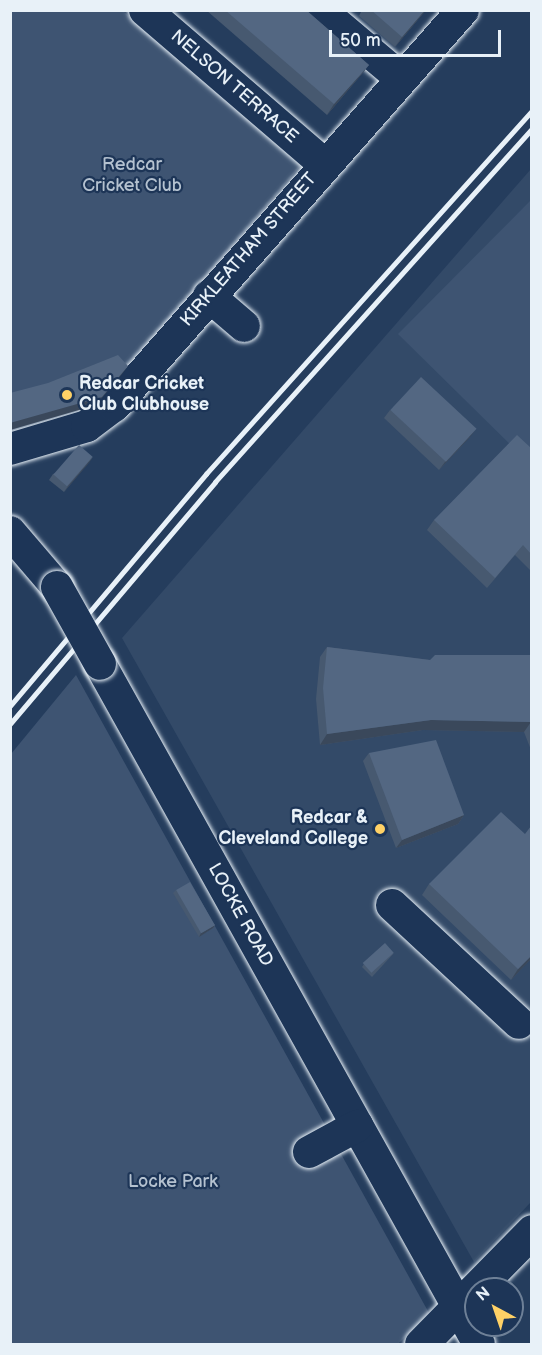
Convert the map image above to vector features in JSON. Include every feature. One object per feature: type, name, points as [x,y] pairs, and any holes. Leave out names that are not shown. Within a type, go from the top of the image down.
[{"type":"main road","points":[[421,1344],[531,1231]]},
{"type":"street","name":"NELSON TERRACE","points":[[145,10],[324,164]]},
{"type":"street","points":[[320,10],[402,79]]},
{"type":"street","name":"KIRKLEATHAM STREET","points":[[10,449],[100,418],[463,10]]},
{"type":"street","points":[[209,296],[244,326]]},
{"type":"street","name":"LOCKE ROAD","points":[[10,532],[57,587],[479,1344]]},
{"type":"street","points":[[392,905],[519,1023]]},
{"type":"street","points":[[309,1152],[357,1126]]},
{"type":"shaded area","name":"Redcar & Cleveland College","points":[[531,169],[531,1202],[474,1262],[122,638]]},
{"type":"green space","name":"Redcar Cricket Club","points":[[10,11],[123,11],[302,164],[96,405],[11,432]]},
{"type":"green space","points":[[531,200],[531,465],[398,334]]},
{"type":"green space","name":"Locke Park","points":[[76,675],[429,1313],[398,1344],[11,1344],[11,754]]},
{"type":"building","points":[[225,10],[306,10],[369,65],[334,104]]},
{"type":"building","points":[[371,10],[425,10],[402,37]]},
{"type":"building","name":"Redcar Cricket Club Clubhouse","points":[[118,355],[128,366],[102,397],[10,423],[10,393],[48,383]]},
{"type":"building","points":[[421,377],[477,429],[446,462],[390,410]]},
{"type":"building","points":[[517,435],[531,448],[531,554],[523,545],[495,578],[434,520]]},
{"type":"building","points":[[79,445],[93,457],[67,486],[53,474]]},
{"type":"building","points":[[327,647],[430,660],[435,655],[531,655],[531,722],[431,720],[327,734],[323,688]]},
{"type":"building","points":[[436,740],[464,815],[402,840],[369,753]]},
{"type":"building","points":[[501,812],[525,834],[531,826],[531,956],[518,969],[429,884]]},
{"type":"building","points":[[190,882],[215,925],[201,933],[176,890]]},
{"type":"building","points":[[385,943],[394,953],[371,973],[363,963]]},
{"type":"railway","points":[[10,706],[206,474],[532,111]]},
{"type":"railway","points":[[10,724],[215,482],[532,129]]},
{"type":"place","name":"Redcar Cricket Club Clubhouse","points":[[67,395]]},
{"type":"place","name":"Redcar & Cleveland College","points":[[380,829]]}]
